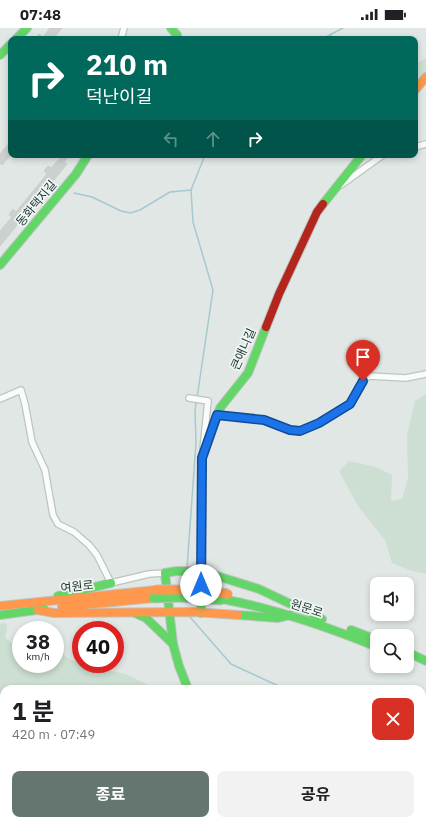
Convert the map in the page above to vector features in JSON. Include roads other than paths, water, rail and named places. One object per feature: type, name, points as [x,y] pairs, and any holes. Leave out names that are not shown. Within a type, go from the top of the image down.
[{"type":"main road","points":[[19,36],[27,28]]},
{"type":"main road","points":[[171,28],[177,36]]},
{"type":"main road","points":[[0,56],[8,47]]},
{"type":"main road","points":[[418,86],[426,77]]},
{"type":"main road","name":"동화택지길","points":[[0,265],[76,174],[86,158]]},
{"type":"main road","name":"큰애니길","points":[[198,613],[202,458],[217,415],[220,408],[248,373],[279,294],[317,212],[360,158]]},
{"type":"main road","points":[[186,685],[173,644],[165,573],[177,571],[198,571],[259,589],[322,619]]},
{"type":"main road","points":[[38,606],[71,592],[111,583]]},
{"type":"main road","name":"여원로","points":[[0,606],[38,606],[198,590],[227,597]]},
{"type":"main road","name":"원문로","points":[[227,597],[283,606],[370,637]]},
{"type":"main road","name":"원문로","points":[[227,597],[319,624],[370,644]]},
{"type":"main road","points":[[38,606],[54,613],[179,612],[278,618],[290,615]]},
{"type":"main road","name":"여원로","points":[[0,615],[38,606]]},
{"type":"main road","points":[[131,612],[146,618],[173,644]]},
{"type":"main road","points":[[414,655],[426,660]]},
{"type":"main road","points":[[414,663],[426,668]]},
{"type":"street","name":"큰애니길","points":[[334,190],[379,158]]},
{"type":"street","points":[[217,415],[264,420],[290,430],[300,431],[319,423],[350,404],[363,381],[369,376],[406,378],[426,374]]},
{"type":"street","points":[[0,399],[21,390],[32,442],[46,470],[53,515],[58,524],[74,532],[89,545],[97,555],[111,583],[149,574],[165,573]]},
{"type":"street","points":[[190,398],[208,401],[202,458]]},
{"type":"waterway","points":[[328,36],[343,28]]},
{"type":"waterway","points":[[197,398],[213,290],[193,222],[191,190],[204,158]]},
{"type":"waterway","points":[[74,193],[92,197],[121,211],[130,213],[140,210],[170,192],[191,190]]},
{"type":"waterway","points":[[187,568],[196,443],[196,402]]},
{"type":"waterway","points":[[186,586],[187,575]]},
{"type":"waterway","points":[[190,617],[231,664],[276,685]]}]
